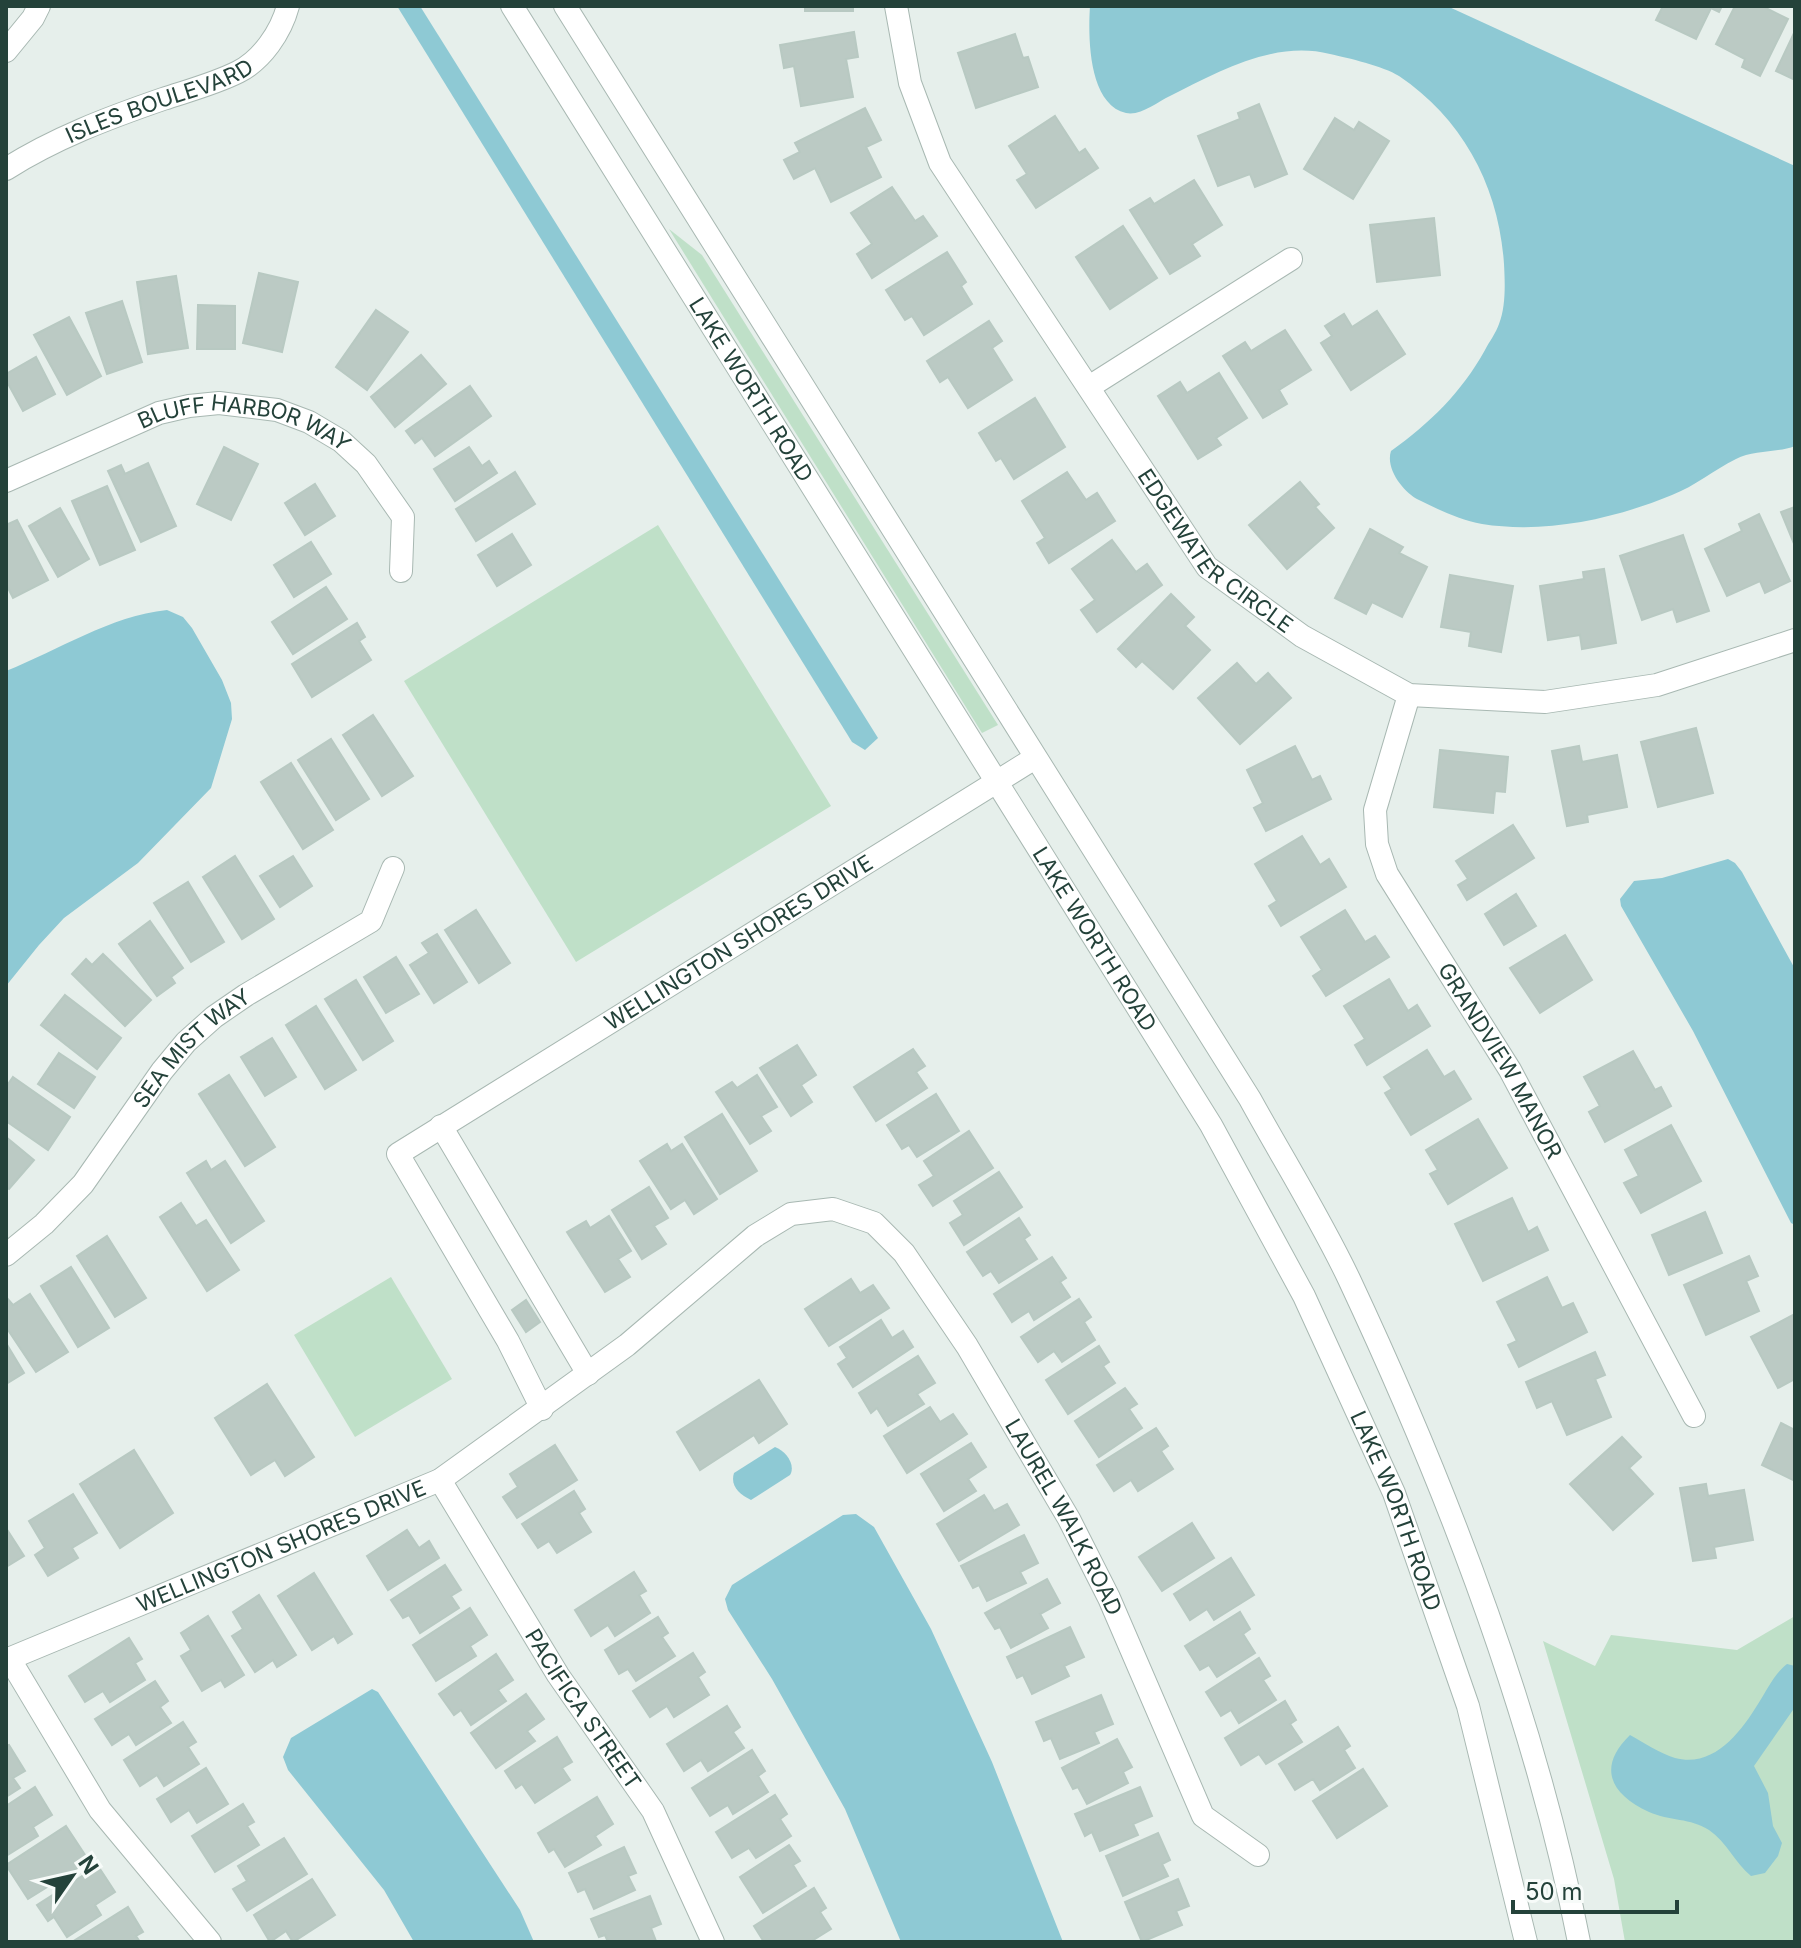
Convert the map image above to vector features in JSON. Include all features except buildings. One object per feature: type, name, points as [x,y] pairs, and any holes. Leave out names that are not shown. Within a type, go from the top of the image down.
[{"type":"street","points":[[6,51],[39,6]]},
{"type":"street","name":"ISLES BOULEVARD","points":[[6,169],[29,154],[92,124],[239,72],[264,52],[284,20],[288,6]]},
{"type":"street","name":"LAKE WORTH ROAD","points":[[512,6],[1211,1125],[1304,1296],[1394,1493],[1468,1706],[1526,1942]]},
{"type":"street","name":"LAKE WORTH ROAD","points":[[565,6],[1250,1099],[1348,1277],[1437,1479],[1511,1683],[1567,1881],[1579,1942]]},
{"type":"street","name":"EDGEWATER CIRCLE","points":[[896,6],[910,83],[940,163],[1207,567],[1302,636],[1409,695],[1545,702],[1657,685],[1795,640]]},
{"type":"street","points":[[1089,387],[1291,259]]},
{"type":"street","name":"BLUFF HARBOR WAY","points":[[6,481],[174,409],[219,403],[277,410],[309,422],[341,441],[366,464],[403,517],[401,571]]},
{"type":"street","name":"GRANDVIEW MANOR","points":[[1409,695],[1375,810],[1377,844],[1387,874],[1510,1070],[1694,1416]]},
{"type":"street","name":"WELLINGTON SHORES DRIVE","points":[[542,1409],[508,1341],[398,1154],[1035,758]]},
{"type":"street","name":"SEA MIST WAY","points":[[6,1255],[44,1224],[83,1184],[186,1042],[214,1017],[246,995],[371,921],[393,868]]},
{"type":"street","points":[[441,1126],[588,1374]]},
{"type":"street","name":"WELLINGTON SHORES DRIVE","points":[[8,1659],[440,1480],[627,1345],[755,1236],[791,1214],[833,1209]]},
{"type":"street","name":"LAUREL WALK ROAD","points":[[833,1209],[874,1223],[904,1253],[967,1346],[1069,1519],[1109,1598],[1203,1816],[1258,1855]]},
{"type":"street","name":"PACIFICA STREET","points":[[440,1480],[558,1675],[653,1811],[713,1942]]},
{"type":"street","points":[[8,1659],[100,1810],[210,1942]]},
{"type":"green space","points":[[669,229],[702,255],[998,725],[982,733]]},
{"type":"green space","points":[[658,525],[831,806],[576,962],[404,681]]},
{"type":"green space","points":[[391,1277],[452,1379],[355,1437],[294,1335]]},
{"type":"green space","points":[[1795,1616],[1795,1942],[1625,1942],[1614,1879],[1543,1641],[1595,1666],[1611,1635],[1737,1650]]},
{"type":"water","points":[[397,6],[420,6],[878,738],[865,750],[852,742]]},
{"type":"water","points":[[1090,6],[1447,6],[1795,166],[1795,446],[1743,456],[1697,483],[1650,504],[1555,526],[1482,524],[1413,497],[1393,473],[1391,451],[1432,418],[1466,380],[1496,331],[1504,302],[1504,264],[1494,208],[1474,157],[1459,134],[1422,93],[1399,76],[1365,63],[1309,51],[1288,51],[1247,61],[1207,77],[1143,111],[1126,113],[1113,107],[1097,83],[1090,51]]},
{"type":"water","points":[[167,610],[183,617],[192,628],[222,680],[231,703],[232,719],[211,788],[138,863],[64,918],[6,986],[6,671],[105,626]]},
{"type":"water","points":[[1728,859],[1742,872],[1795,969],[1795,1225],[1791,1223],[1693,1031],[1621,906],[1620,899],[1634,881],[1662,878]]},
{"type":"water","points":[[775,1447],[789,1459],[792,1471],[751,1500],[736,1489],[734,1473]]},
{"type":"water","points":[[856,1514],[874,1527],[931,1629],[992,1762],[1063,1942],[901,1942],[845,1809],[772,1679],[728,1610],[725,1599],[732,1585],[843,1515]]},
{"type":"water","points":[[1787,1664],[1795,1666],[1795,1707],[1754,1766],[1768,1793],[1773,1826],[1782,1843],[1778,1856],[1765,1873],[1751,1876],[1709,1830],[1695,1823],[1649,1812],[1625,1797],[1612,1779],[1611,1769],[1620,1747],[1630,1735],[1675,1758],[1689,1760],[1714,1753],[1743,1726],[1774,1677]]},
{"type":"water","points":[[372,1689],[378,1692],[520,1910],[534,1942],[414,1942],[384,1890],[288,1770],[283,1757],[291,1738]]}]
